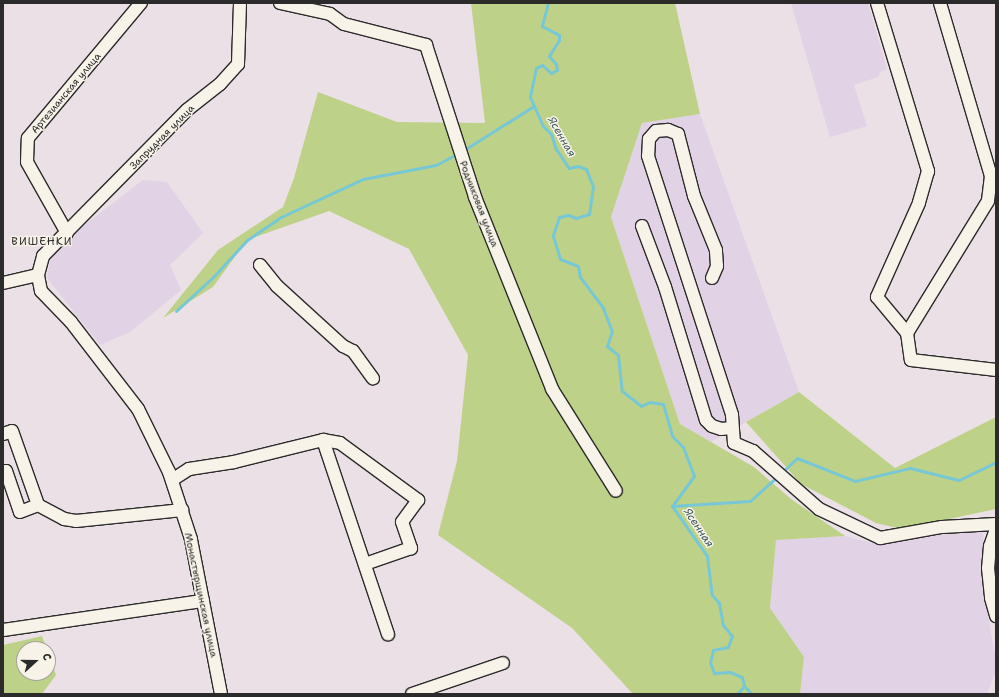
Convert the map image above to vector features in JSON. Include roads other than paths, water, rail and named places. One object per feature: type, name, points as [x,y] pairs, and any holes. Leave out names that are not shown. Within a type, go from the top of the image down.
[{"type":"street","name":"Артезианская улица","points":[[67,233],[26,162],[28,138],[141,3]]},
{"type":"street","name":"Запрудная улица","points":[[38,275],[45,254],[187,110],[220,84],[238,64],[240,3]]},
{"type":"street","name":"Родниковая улица","points":[[280,3],[330,14],[344,24],[426,45],[475,197],[552,389],[616,491]]},
{"type":"street","points":[[877,3],[928,171],[920,203],[877,297],[907,333],[911,360],[996,370]]},
{"type":"street","points":[[907,333],[988,201],[991,176],[940,3]]},
{"type":"street","points":[[712,278],[717,266],[716,250],[694,196],[678,134],[668,130],[656,131],[649,139],[648,156],[732,415],[734,443],[753,451],[819,509],[880,538],[942,527],[996,524]]},
{"type":"street","points":[[642,226],[665,287],[706,420],[712,426],[721,429],[732,428]]},
{"type":"street","points":[[260,265],[278,286],[343,346],[353,351],[373,379]]},
{"type":"street","points":[[3,283],[38,275]]},
{"type":"street","name":"Монастырщинская улица","points":[[38,275],[41,291],[71,322],[138,409],[172,480],[191,539],[221,694]]},
{"type":"street","points":[[3,434],[12,431],[38,505],[64,519],[76,520],[182,510]]},
{"type":"street","points":[[172,480],[189,469],[234,462],[323,440],[340,443],[418,500],[402,522],[411,548],[365,564]]},
{"type":"street","points":[[323,440],[388,634]]},
{"type":"street","points":[[3,472],[6,471],[20,512],[38,505]]},
{"type":"street","points":[[996,529],[990,546],[988,568],[991,598],[996,616]]},
{"type":"street","points":[[3,630],[204,601]]},
{"type":"street","points":[[412,694],[503,663]]},
{"type":"waterway","name":"Ясенная","points":[[548,3],[542,26],[559,35],[559,40],[549,56],[556,64],[557,70],[551,73],[542,65],[536,68],[530,97],[543,126],[551,134],[556,149],[569,168],[578,166],[586,169],[593,186],[589,214],[576,218],[568,215],[559,217],[553,236],[560,259],[578,266],[580,277],[603,308],[612,331],[607,346],[618,355],[622,391],[641,406],[650,402],[663,404],[672,436],[683,447],[694,476],[672,506],[707,556],[712,595],[719,603],[723,625],[732,636],[728,647],[713,650],[710,662],[714,673],[730,672],[742,677],[744,686],[737,694]]},
{"type":"waterway","points":[[464,150],[534,106]]},
{"type":"waterway","points":[[176,311],[214,276],[247,240],[281,217],[363,179],[436,165],[459,153]]},
{"type":"waterway","points":[[781,473],[797,458],[855,481],[910,468],[959,480],[996,462]]},
{"type":"waterway","points":[[672,506],[750,501],[777,477]]},
{"type":"waterway","points":[[744,686],[752,694]]},
{"type":"district","name":"ВИШЕНКИ","points":[[42,242]]}]
